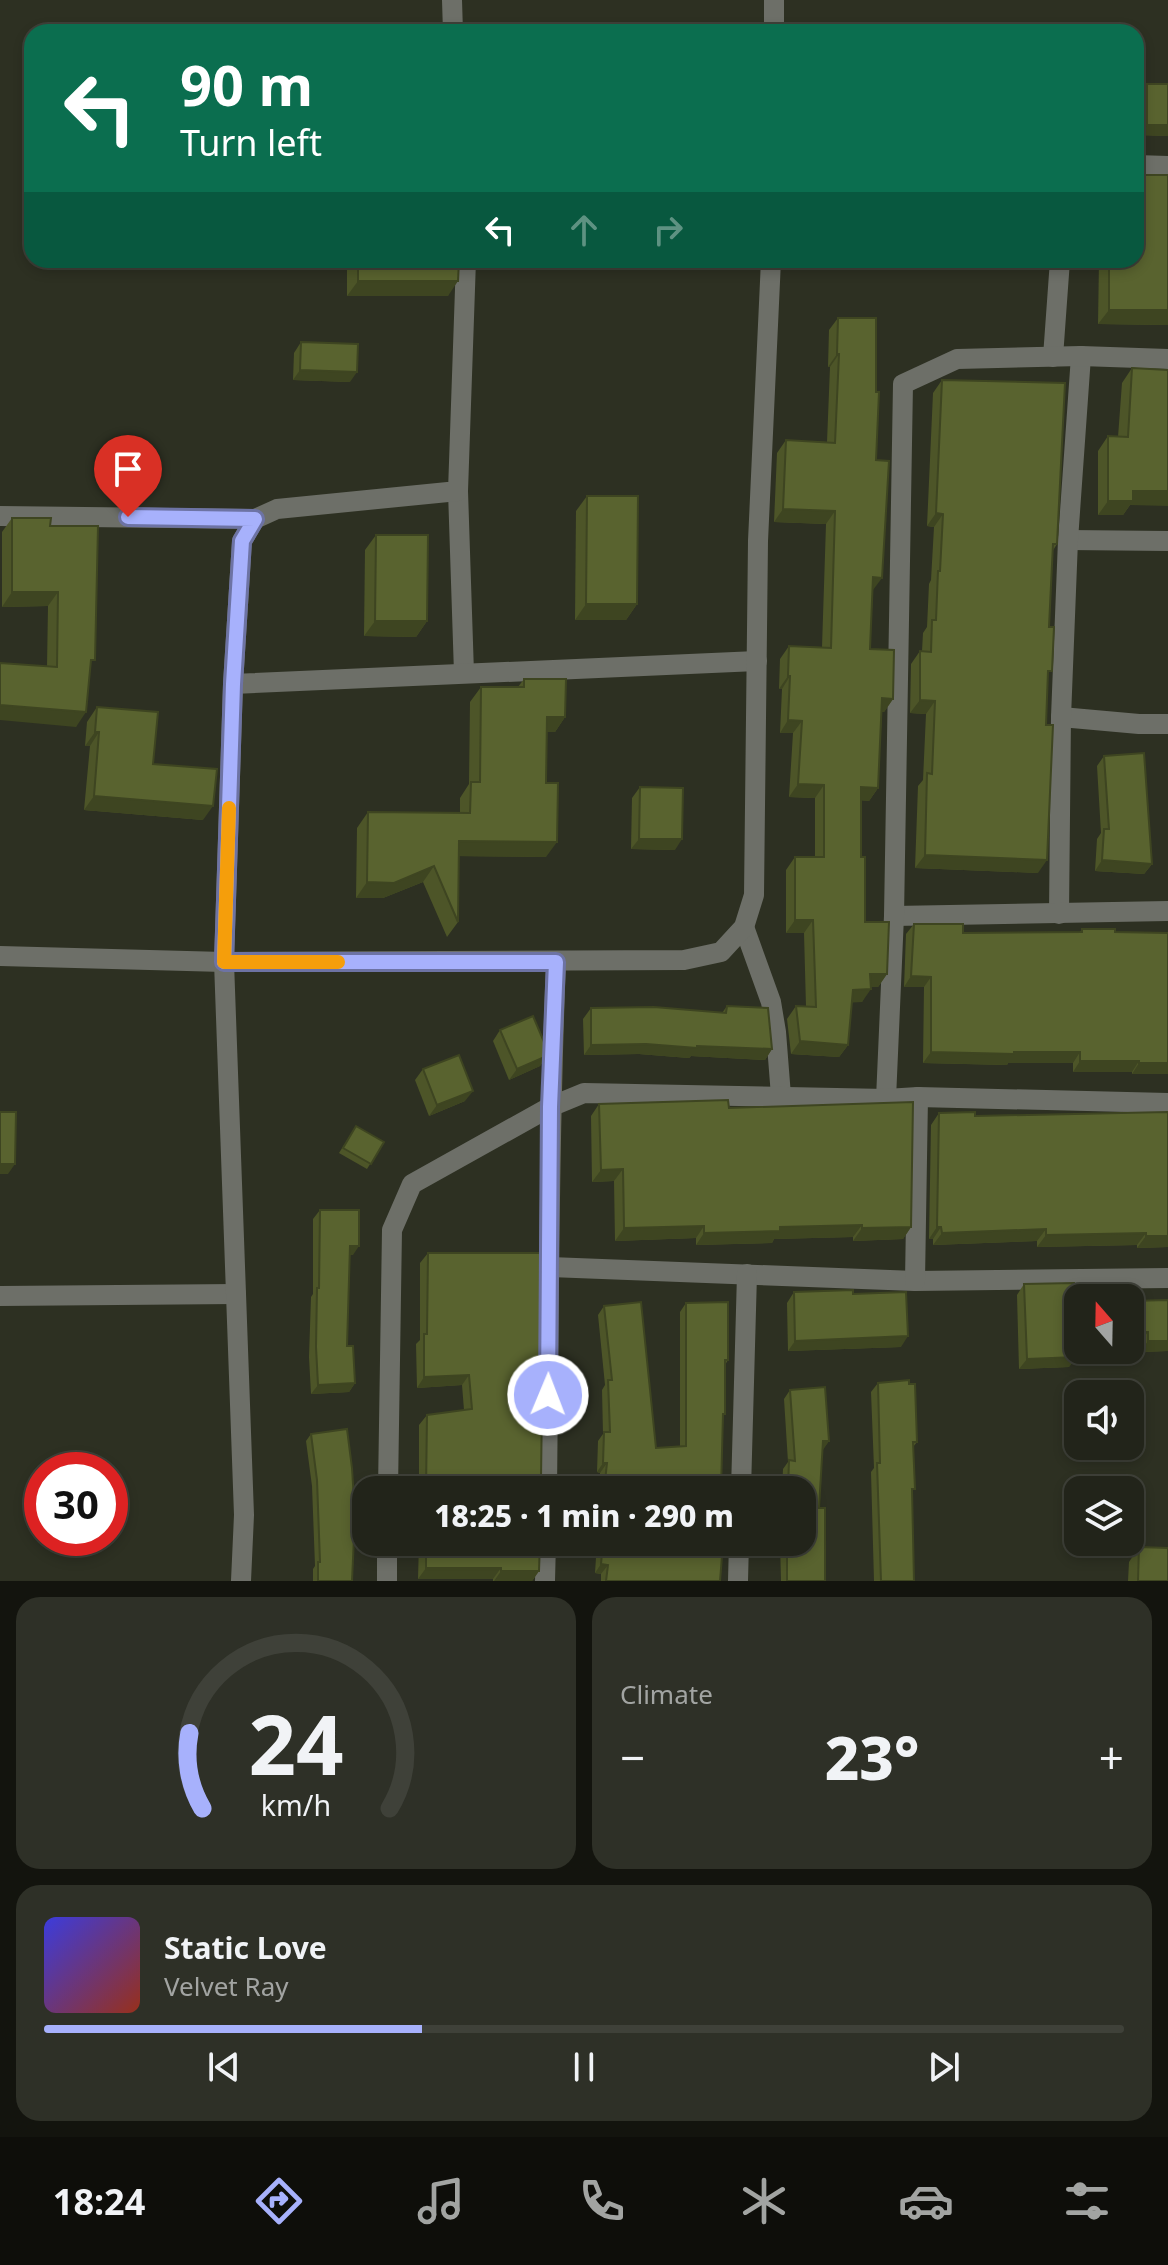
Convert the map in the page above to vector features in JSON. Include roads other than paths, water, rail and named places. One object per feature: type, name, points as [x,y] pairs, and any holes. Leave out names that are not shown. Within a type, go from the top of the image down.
[{"type":"street","points":[[452,0],[453,24]]},
{"type":"street","points":[[774,0],[774,24]]},
{"type":"street","points":[[1144,165],[1168,166]]},
{"type":"street","points":[[464,673],[458,491],[466,268]]},
{"type":"street","points":[[0,956],[224,962],[556,962],[684,960],[721,952],[744,927],[754,895],[758,541],[771,268]]},
{"type":"street","points":[[1053,357],[1059,268]]},
{"type":"street","points":[[1059,914],[1061,717],[1068,540],[1081,356]]},
{"type":"street","points":[[886,1099],[894,916],[903,384],[957,359],[1081,356],[1168,359]]},
{"type":"street","points":[[0,516],[255,519],[277,509],[458,491]]},
{"type":"street","points":[[241,1581],[244,1515],[224,962],[233,684],[242,541],[255,519]]},
{"type":"street","points":[[1068,540],[1168,541]]},
{"type":"street","points":[[233,684],[757,661]]},
{"type":"street","points":[[1061,717],[1168,724]]},
{"type":"street","points":[[894,916],[1168,911]]},
{"type":"street","points":[[744,927],[771,1002],[781,1096]]},
{"type":"street","points":[[547,1476],[550,1107],[556,962]]},
{"type":"street","points":[[388,1476],[392,1230],[412,1184],[550,1107],[584,1093],[1168,1103]]},
{"type":"street","points":[[915,1281],[918,1097]]},
{"type":"street","points":[[550,1267],[915,1281],[1168,1278]]},
{"type":"street","points":[[741,1476],[747,1274]]},
{"type":"street","points":[[0,1296],[236,1294]]},
{"type":"street","points":[[387,1556],[387,1581]]},
{"type":"street","points":[[545,1581],[546,1556]]},
{"type":"street","points":[[738,1581],[739,1556]]}]
